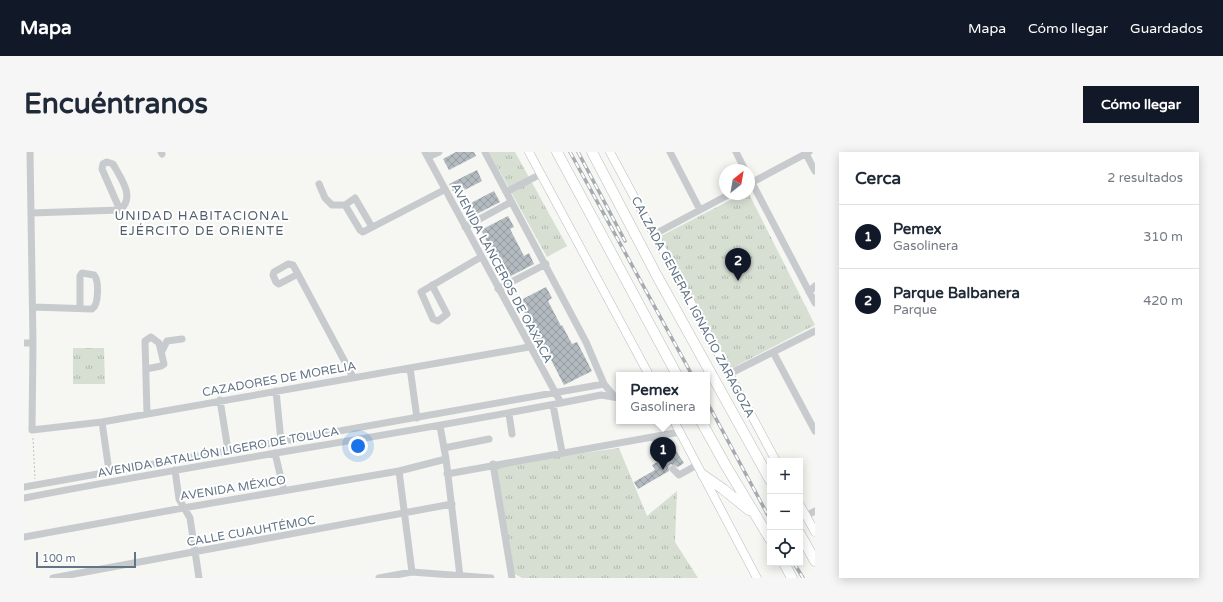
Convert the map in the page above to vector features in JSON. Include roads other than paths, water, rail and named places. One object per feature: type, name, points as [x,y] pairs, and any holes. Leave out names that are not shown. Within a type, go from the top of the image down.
[{"type":"highway","points":[[556,152],[675,372]]},
{"type":"highway","name":"CALZADA GENERAL IGNACIO ZARAGOZA","points":[[592,152],[657,276],[767,475]]},
{"type":"highway","points":[[703,424],[767,534]]},
{"type":"highway","points":[[703,475],[733,496],[760,522]]},
{"type":"highway","points":[[803,539],[815,561]]},
{"type":"highway","points":[[786,566],[792,578]]},
{"type":"main road","name":"CALZADA GENERAL IGNACIO ZARAGOZA","points":[[610,152],[774,458]]},
{"type":"main road","points":[[529,153],[647,372]]},
{"type":"main road","points":[[677,426],[757,578]]},
{"type":"main road","points":[[803,510],[815,532]]},
{"type":"street","points":[[24,343],[33,343],[33,307],[28,261],[31,213],[27,179],[30,152]]},
{"type":"street","points":[[426,155],[439,152]]},
{"type":"street","points":[[485,152],[546,264],[586,342],[604,384],[616,397]]},
{"type":"street","points":[[670,152],[700,210]]},
{"type":"street","points":[[736,152],[742,164]]},
{"type":"street","points":[[755,178],[807,152],[815,171]]},
{"type":"street","name":"AVENIDA LANCEROS DE OAXACA","points":[[426,155],[554,394],[561,403]]},
{"type":"street","points":[[31,213],[120,210],[124,206],[126,199],[126,187],[113,164],[105,163],[102,169],[120,210]]},
{"type":"street","points":[[506,192],[541,174]]},
{"type":"street","points":[[318,184],[328,202],[337,206],[345,205],[353,198],[356,199],[372,227]]},
{"type":"street","points":[[345,205],[361,231],[364,232],[444,190]]},
{"type":"street","points":[[755,190],[815,303]]},
{"type":"street","points":[[654,235],[719,200]]},
{"type":"street","points":[[464,227],[511,202]]},
{"type":"street","points":[[432,285],[447,314],[437,321],[421,294],[432,285],[481,257]]},
{"type":"street","points":[[498,289],[546,264]]},
{"type":"street","points":[[33,307],[92,309],[96,306],[96,279],[94,275],[82,273],[80,276],[80,308]]},
{"type":"street","points":[[298,274],[353,377]]},
{"type":"street","points":[[809,292],[815,286]]},
{"type":"street","points":[[729,374],[815,331]]},
{"type":"street","points":[[146,369],[163,365],[164,362],[162,350],[154,338],[148,338],[145,342],[147,414]]},
{"type":"street","points":[[162,350],[167,341],[182,338]]},
{"type":"street","name":"CAZADORES DE MORELIA","points":[[33,343],[32,430],[102,422],[220,400],[529,347]]},
{"type":"street","points":[[773,352],[815,431]]},
{"type":"street","points":[[410,368],[418,418]]},
{"type":"street","name":"AVENIDA BATALLÓN LIGERO DE TOLUCA","points":[[24,487],[604,384]]},
{"type":"street","points":[[276,391],[281,441]]},
{"type":"street","name":"AVENIDA BATALLÓN LIGERO DE TOLUCA","points":[[24,498],[175,470],[509,414],[601,395],[616,397]]},
{"type":"street","points":[[220,400],[228,450]]},
{"type":"street","points":[[553,405],[562,452]]},
{"type":"street","points":[[509,414],[512,434]]},
{"type":"street","points":[[102,422],[108,471]]},
{"type":"street","points":[[440,426],[446,459],[460,576]]},
{"type":"street","points":[[447,474],[493,464],[654,437],[677,426]]},
{"type":"street","points":[[654,437],[666,457]]},
{"type":"street","points":[[444,448],[489,439]]},
{"type":"street","points":[[275,453],[284,491]]},
{"type":"street","name":"AVENIDA MÉXICO","points":[[24,538],[183,508],[399,471],[446,459]]},
{"type":"street","points":[[493,464],[512,578]]},
{"type":"street","points":[[673,469],[679,475],[697,465]]},
{"type":"street","points":[[175,470],[179,499],[190,518],[199,578]]},
{"type":"street","points":[[399,471],[412,572]]},
{"type":"street","points":[[33,485],[34,496]]},
{"type":"street","name":"CALLE CUAUHTÉMOC","points":[[53,578],[452,504]]},
{"type":"street","points":[[806,516],[815,511]]},
{"type":"street","points":[[379,578],[412,572],[491,578]]},
{"type":"tunnel","points":[[666,457],[673,469]]},
{"type":"railway","points":[[570,152],[690,372]]},
{"type":"railway","points":[[578,152],[625,241]]},
{"type":"railway","points":[[710,408],[767,513]]},
{"type":"railway","points":[[796,566],[803,578]]},
{"type":"place","name":"Parque Balbanera","points":[[738,281]]},
{"type":"place","name":"Pemex","points":[[663,470]]},
{"type":"district","name":"UNIDAD HABITACIONAL EJÉRCITO DE ORIENTE","points":[[202,224]]}]
